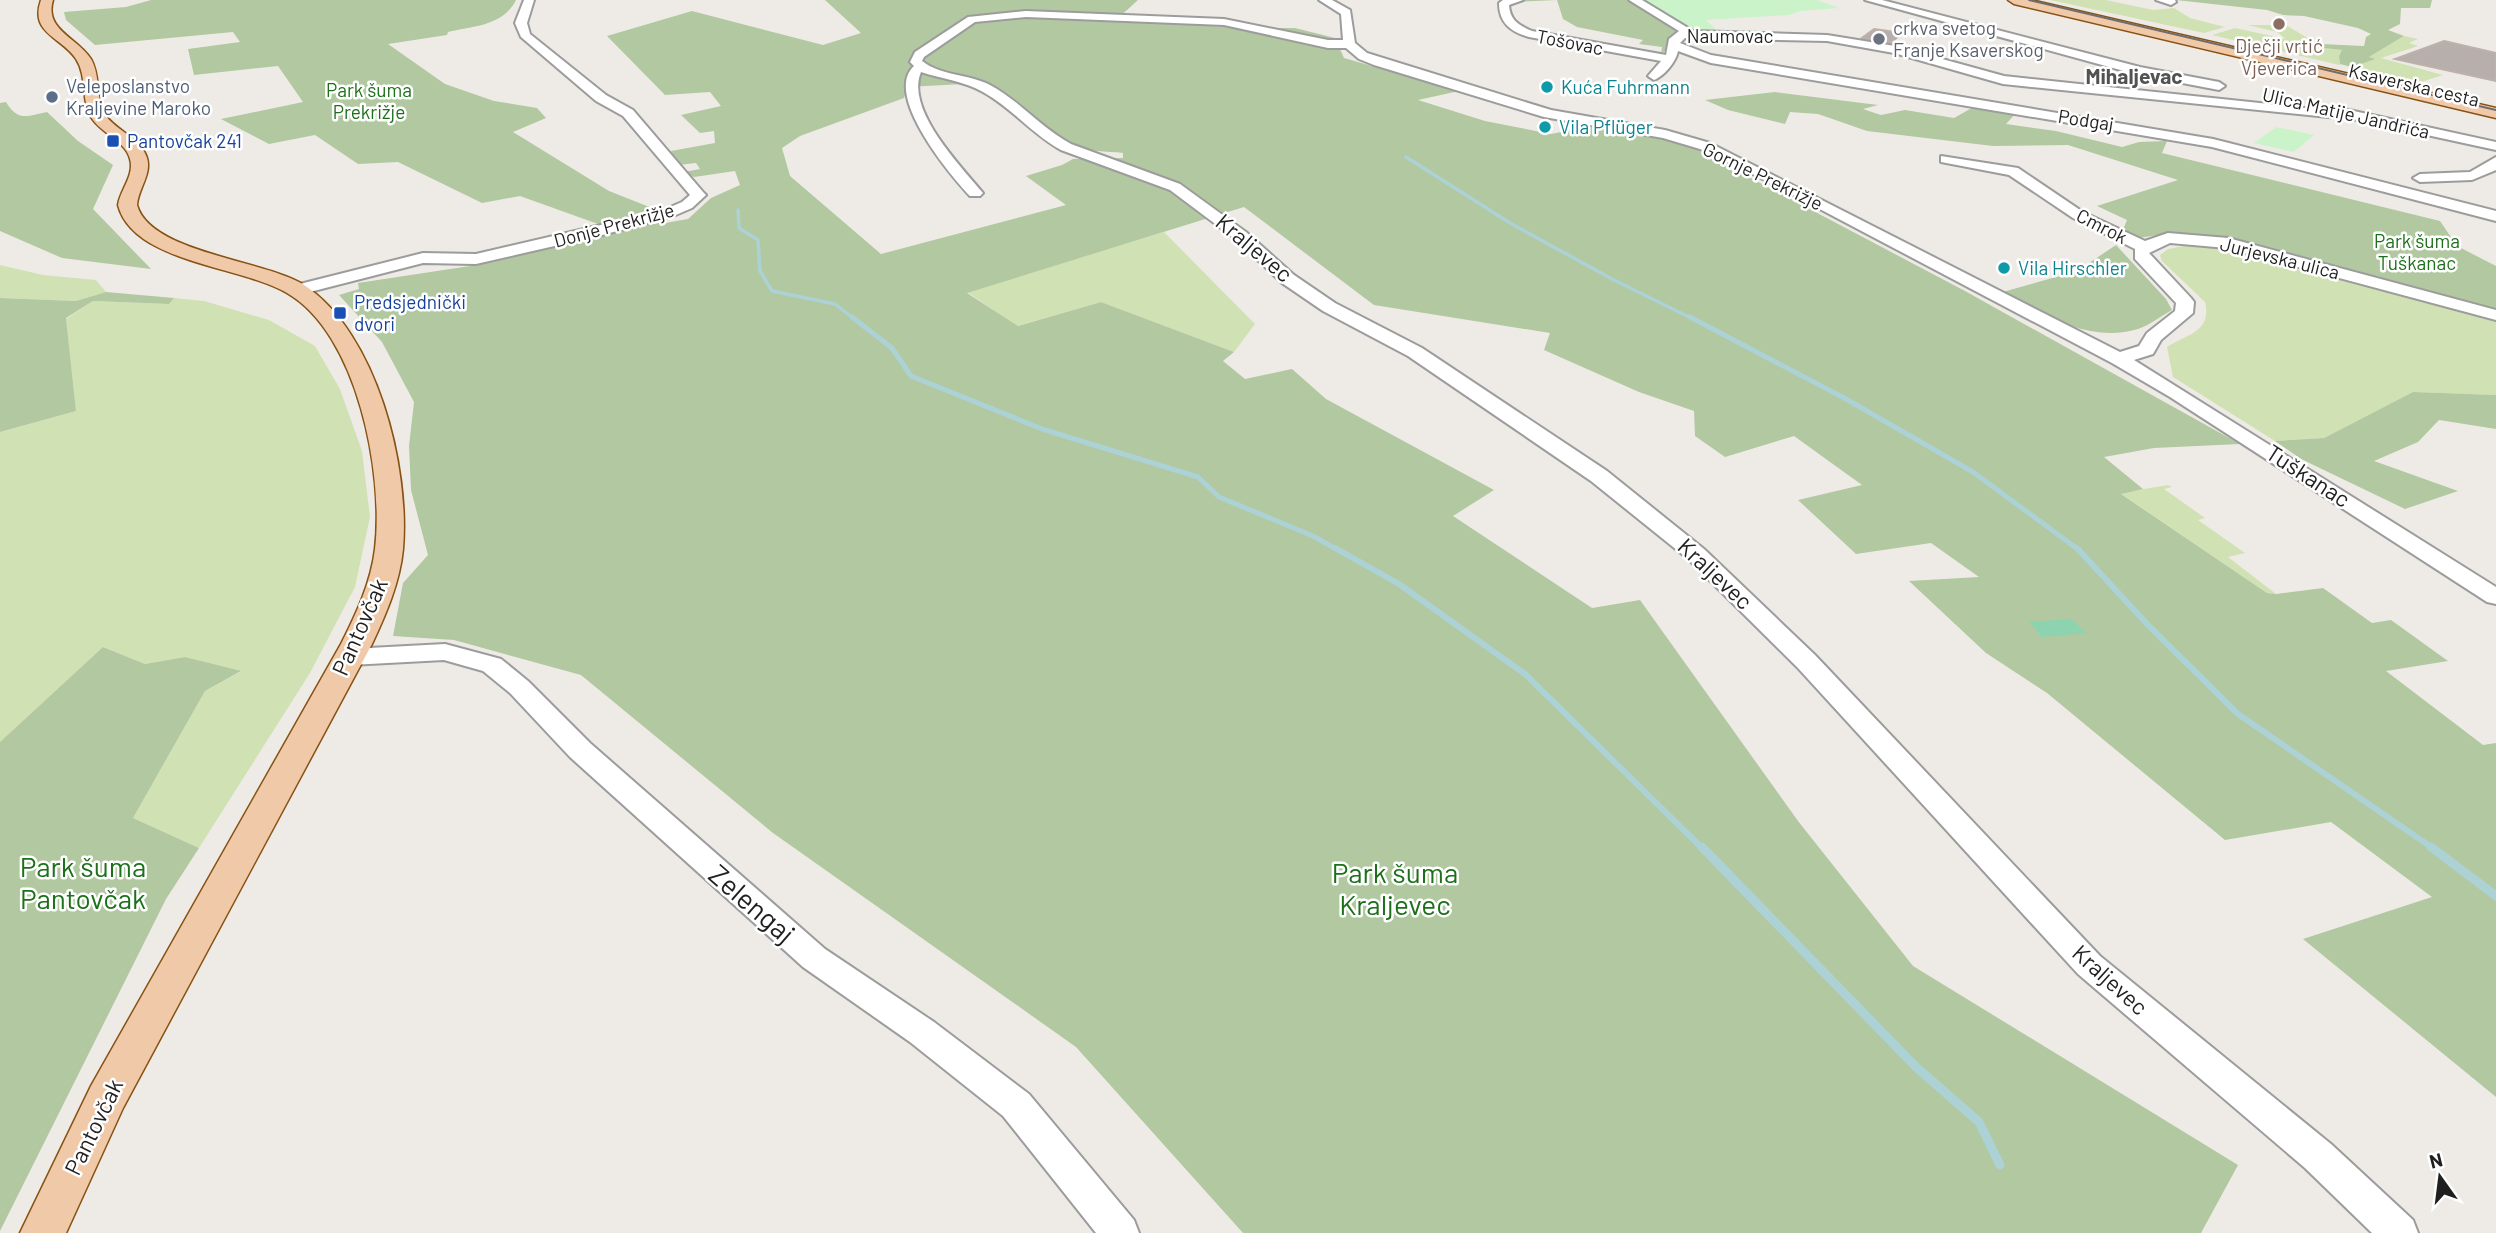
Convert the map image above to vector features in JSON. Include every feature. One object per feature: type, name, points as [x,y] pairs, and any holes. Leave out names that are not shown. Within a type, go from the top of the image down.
[{"type":"main road","name":"Pantovčak","points":[[43,1233],[106,1099],[350,657],[374,605],[389,551],[391,504],[374,409],[343,343],[318,307],[298,290],[252,271],[172,246],[136,222],[127,204],[140,160],[94,107],[91,79],[83,59],[46,23],[44,8],[47,0]]},
{"type":"main road","name":"Ksaverska cesta","points":[[2014,0],[2340,74],[2496,113]]},
{"type":"main road","name":"Ksaverska cesta","points":[[2045,0],[2496,105]]},
{"type":"street","name":"Donje Prekrižje","points":[[298,290],[423,258],[477,259],[598,231],[666,214],[687,205],[698,195],[692,186],[679,176],[628,113],[601,98],[525,35],[521,23],[529,0]]},
{"type":"street","points":[[1330,2],[1354,0]]},
{"type":"street","name":"Tošovac","points":[[1518,0],[1504,3],[1504,15],[1509,24],[1529,34],[1670,59]]},
{"type":"street","points":[[1633,0],[1688,32]]},
{"type":"street","name":"Ulica Matije Jandrića","points":[[1870,0],[2139,71],[2234,89]]},
{"type":"street","points":[[975,193],[954,172],[916,108],[911,84],[916,70],[922,67],[916,62],[919,55],[961,25],[981,17],[1005,15],[1084,15],[1214,21],[1328,44],[1349,44],[1348,16],[1330,2]]},
{"type":"street","name":"Naumovac","points":[[1654,76],[1670,59],[1678,36],[1688,32],[1790,36],[1836,33],[2007,80],[2353,117]]},
{"type":"street","name":"Gornje Prekrižje","points":[[1349,44],[1363,56],[1378,62],[1549,114],[1665,134],[1705,146],[2119,359]]},
{"type":"street","name":"Podgaj","points":[[1673,44],[1695,55],[1711,59],[2106,123],[2222,145],[2496,216]]},
{"type":"street","name":"Kraljevec","points":[[922,67],[988,89],[1011,104],[1049,138],[1066,147],[1175,187],[1198,202],[1289,279],[1329,307],[1415,352],[1599,476],[1696,554],[1805,662],[2089,965],[2318,1156],[2399,1233]]},
{"type":"street","name":"Ulica Matije Jandrića","points":[[2259,93],[2353,117],[2496,146]]},
{"type":"street","name":"Cmrok","points":[[1947,159],[2013,171],[2078,215],[2144,247],[2141,253],[2143,259],[2185,302],[2184,313],[2153,337],[2146,350],[2119,359]]},
{"type":"street","points":[[2420,178],[2480,176],[2491,169],[2496,161]]},
{"type":"street","name":"Jurjevska ulica","points":[[2144,247],[2168,238],[2228,243],[2496,314]]},
{"type":"street","name":"Tuškanac","points":[[2119,359],[2177,393],[2496,597]]},
{"type":"street","name":"Zelengaj","points":[[350,657],[444,652],[492,665],[516,685],[580,750],[814,958],[922,1032],[1016,1105],[1120,1233]]},
{"type":"green space","name":"Park šuma Prekrižje","points":[[151,0],[516,0],[504,15],[496,20],[448,32],[447,35],[388,44],[445,84],[494,101],[537,108],[546,118],[513,132],[609,191],[657,210],[598,224],[520,196],[482,203],[398,162],[358,164],[315,135],[269,144],[221,119],[303,102],[278,66],[194,75],[188,49],[240,42],[233,32],[95,45],[66,20],[64,12],[126,7]]},
{"type":"green space","name":"Park šuma Kraljevec","points":[[825,0],[1138,0],[1116,20],[1244,28],[1295,28],[1335,38],[1344,58],[1459,91],[1418,100],[1485,121],[1551,134],[1586,127],[1625,130],[1659,136],[1694,148],[1965,291],[2240,444],[2154,448],[2104,457],[2143,489],[2121,494],[2267,593],[2323,588],[2372,623],[2391,620],[2448,661],[2386,671],[2483,745],[2496,743],[2496,1097],[2303,939],[2432,897],[2331,822],[2225,840],[2047,693],[1986,653],[1909,581],[1979,577],[1931,543],[1856,554],[1798,500],[1862,485],[1794,436],[1725,457],[1695,436],[1694,411],[1639,392],[1544,350],[1550,333],[1374,305],[1244,207],[967,293],[1018,326],[1101,302],[1234,352],[1223,361],[1245,379],[1292,369],[1326,399],[1494,490],[1453,516],[1592,608],[1640,600],[1798,821],[1913,966],[2238,1165],[2201,1233],[1243,1233],[1076,1047],[773,833],[581,675],[454,640],[393,636],[403,583],[428,555],[411,490],[409,446],[414,402],[382,342],[339,295],[359,289],[358,283],[470,266],[660,219],[665,223],[688,219],[711,198],[740,185],[735,171],[694,177],[684,172],[700,169],[696,163],[678,165],[671,151],[715,143],[714,131],[700,133],[681,115],[721,106],[710,92],[665,95],[607,36],[692,11],[823,45],[861,33]],"holes":[[[982,83],[1061,139],[1084,149],[1123,153],[1123,158],[1073,159],[1026,176],[1066,205],[881,254],[790,176],[782,148],[800,136],[904,98],[907,87]]]},
{"type":"green space","points":[[1520,0],[1557,0],[1516,2]]},
{"type":"green space","points":[[1557,0],[1626,0],[1679,30],[1673,34],[1667,49],[1661,54],[1662,47],[1639,44],[1643,40],[1577,27],[1563,19]]},
{"type":"green space","points":[[1643,0],[1817,0],[1839,8],[1801,11],[1789,15],[1706,20],[1721,34],[1699,32]]},
{"type":"green space","points":[[2050,0],[2106,0],[2153,10],[2174,8],[2190,18],[2225,27],[2204,33]]},
{"type":"green space","points":[[2176,0],[2432,0],[2430,8],[2401,8],[2400,24],[2388,30],[2404,36],[2369,57],[2375,59],[2352,67],[2340,64],[2339,56],[2342,50],[2324,48],[2321,44],[2364,46],[2366,37],[2371,34],[2358,28],[2267,10]]},
{"type":"green space","points":[[2248,25],[2286,25],[2324,48],[2342,50],[2339,56],[2340,65],[2343,66],[2212,35],[2235,28],[2286,39],[2277,32]]},
{"type":"green space","points":[[2404,36],[2418,39],[2409,43],[2418,46],[2381,58],[2443,75],[2421,82],[2351,68]]},
{"type":"green space","name":"Park šuma Tuškanac","points":[[1775,92],[1878,105],[1863,109],[1881,115],[1905,110],[1954,118],[1977,105],[2017,112],[2006,124],[2056,131],[2122,147],[2139,142],[2167,141],[2162,153],[2440,221],[2457,246],[2496,266],[2496,310],[2261,245],[2210,235],[2170,233],[2139,238],[2122,232],[2127,220],[2097,206],[2178,180],[2068,145],[1993,146],[1867,131],[1818,114],[1790,112],[1785,124],[1728,110],[1705,100]]},
{"type":"green space","points":[[6,102],[19,115],[47,112],[78,141],[113,165],[93,209],[151,269],[62,258],[0,231],[0,103]]},
{"type":"green space","points":[[2276,127],[2314,135],[2294,152],[2254,143]]},
{"type":"green space","points":[[1164,232],[1255,324],[1234,352],[1101,302],[1017,326],[967,292]]},
{"type":"green space","points":[[2195,244],[2245,252],[2496,322],[2496,395],[2413,392],[2324,438],[2275,441],[2173,377],[2167,347],[2201,326],[2205,320],[2205,302],[2162,261],[2160,255],[2168,249]]},
{"type":"green space","points":[[2116,245],[2166,299],[2172,310],[2138,329],[2101,333],[2084,329],[2049,317],[1999,293],[2077,271]]},
{"type":"green space","points":[[0,265],[43,275],[96,280],[106,292],[76,301],[0,298]]},
{"type":"green space","points":[[106,292],[174,298],[169,304],[93,301],[66,318],[76,411],[0,432],[0,298],[76,301]]},
{"type":"green space","points":[[174,298],[204,301],[269,320],[315,346],[340,389],[362,451],[370,517],[355,587],[310,673],[199,848],[133,818],[205,691],[240,672],[185,657],[145,664],[103,647],[0,742],[0,432],[76,411],[66,319],[93,301],[169,304]]},
{"type":"green space","points":[[2413,392],[2496,395],[2496,429],[2439,420],[2418,442],[2374,461],[2458,491],[2405,509],[2301,459],[2275,441],[2324,438]]},
{"type":"green space","points":[[2168,485],[2172,487],[2164,489],[2205,518],[2198,520],[2245,553],[2228,557],[2276,594],[2267,593],[2120,493]]},
{"type":"green space","points":[[2072,619],[2086,633],[2042,637],[2029,622]]},
{"type":"green space","name":"Park šuma Pantovčak","points":[[103,647],[145,664],[185,657],[241,671],[205,691],[133,818],[199,848],[166,899],[0,1231],[0,742]]},
{"type":"building","points":[[1874,29],[1902,33],[1891,43],[1862,38]]},
{"type":"building","points":[[2444,41],[2496,53],[2496,81],[2395,59]]},
{"type":"waterway","points":[[1406,157],[1510,223],[1612,279],[1693,319]]},
{"type":"waterway","points":[[738,210],[739,228],[758,240],[760,271],[772,291],[835,304],[854,319]]},
{"type":"waterway","points":[[852,317],[892,348],[911,376],[1042,429],[1198,477],[1219,497],[1313,536],[1338,550]]},
{"type":"waterway","points":[[1690,317],[1846,399],[1973,472],[2079,550]]},
{"type":"waterway","points":[[1335,548],[1399,584],[1525,674],[1703,849]]},
{"type":"waterway","points":[[2079,550],[2147,624],[2238,714],[2434,849]]},
{"type":"waterway","points":[[1702,847],[1916,1067],[1979,1122],[2000,1165]]},
{"type":"waterway","points":[[2431,847],[2496,896]]},
{"type":"tram line","points":[[2029,0],[2496,110]]},
{"type":"place","name":"Dječji vrtić Vjeverica","points":[[2279,24]]},
{"type":"place","name":"crkva svetog Franje Ksaverskog","points":[[1879,39]]},
{"type":"place","name":"Kuća Fuhrmann","points":[[1547,87]]},
{"type":"place","name":"Veleposlanstvo Kraljevine Maroko","points":[[52,97]]},
{"type":"place","name":"Vila Pflüger","points":[[1545,127]]},
{"type":"place","name":"Pantovčak 241","points":[[113,141]]},
{"type":"place","name":"Vila Hirschler","points":[[2004,268]]},
{"type":"place","name":"Predsjednički dvori","points":[[340,313]]},
{"type":"district","name":"Mihaljevac","points":[[2134,77]]}]
